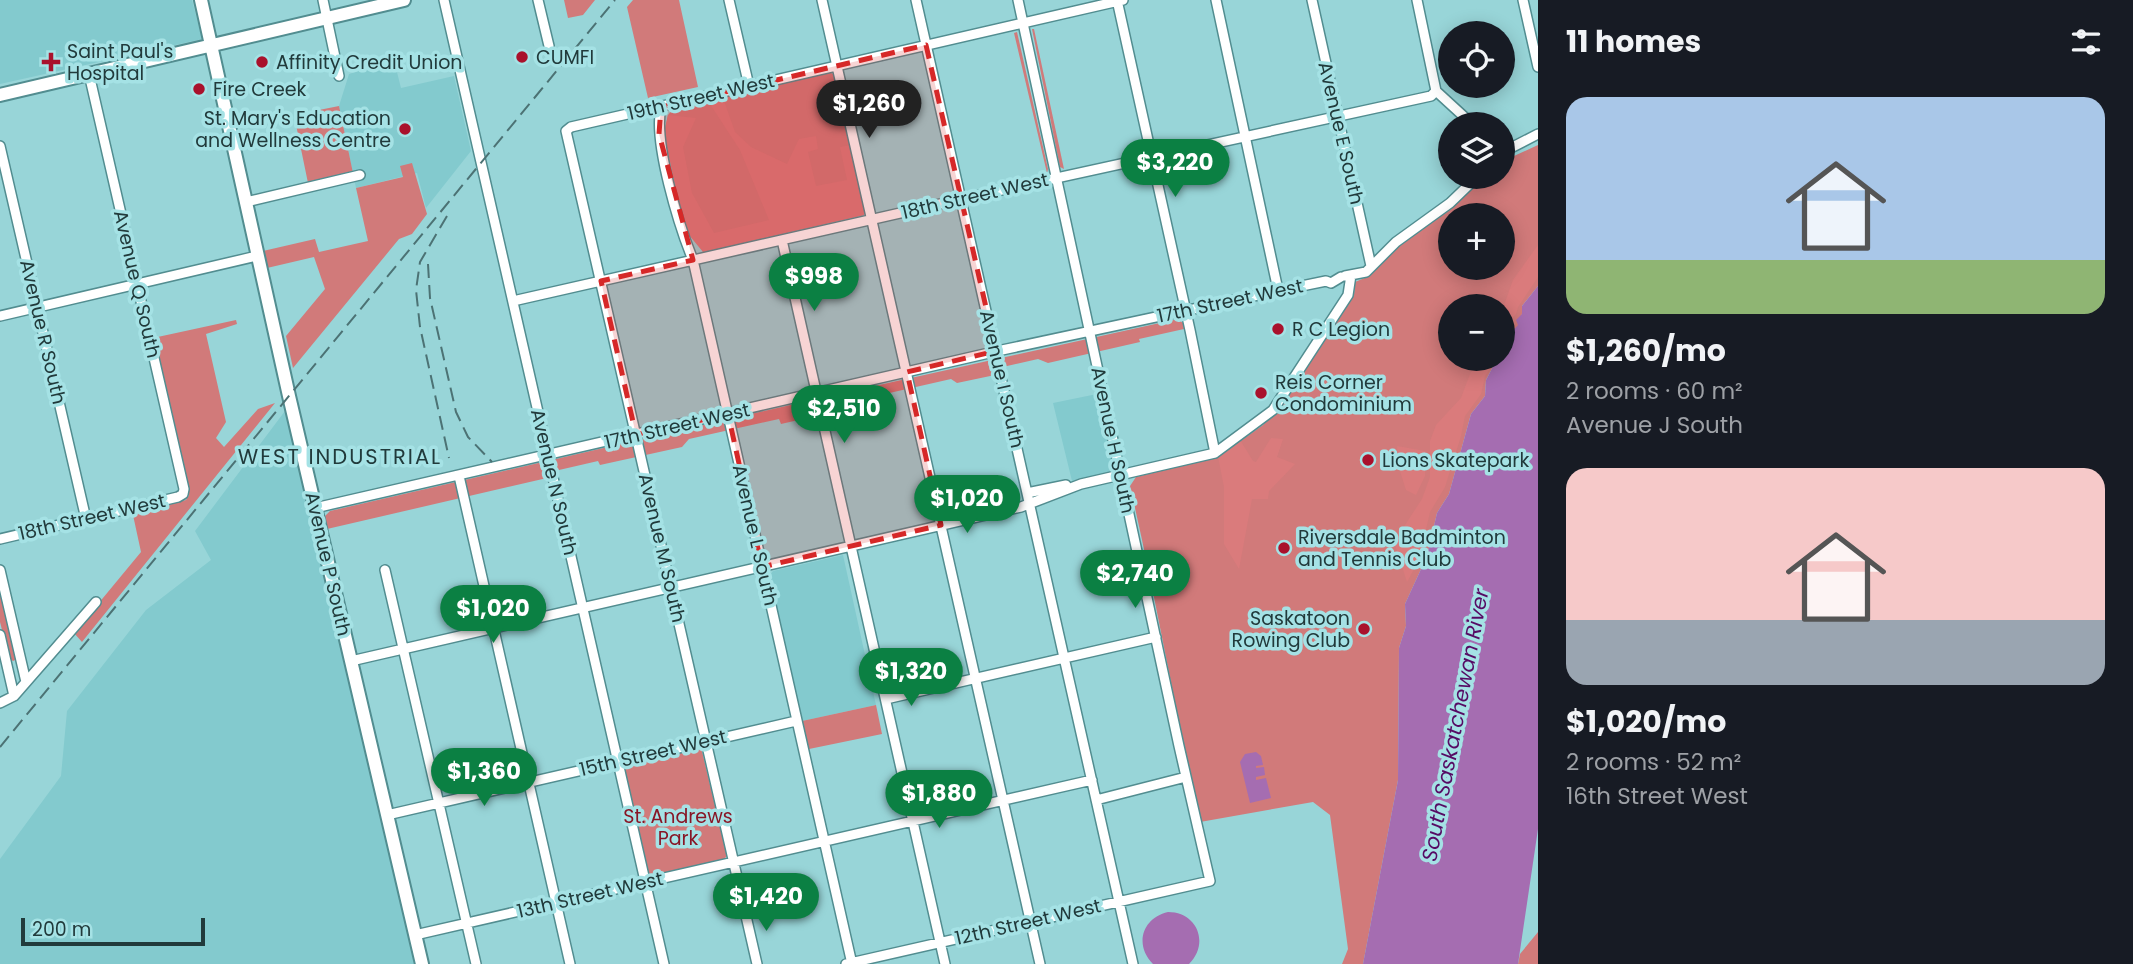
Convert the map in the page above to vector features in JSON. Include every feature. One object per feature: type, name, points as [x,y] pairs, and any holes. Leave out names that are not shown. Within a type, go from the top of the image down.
[{"type":"main road","name":"Avenue P South","points":[[201,0],[257,256],[422,964]]},
{"type":"main road","points":[[0,95],[404,0]]},
{"type":"street","points":[[323,0],[339,76]]},
{"type":"street","name":"Avenue N South","points":[[444,0],[664,964]]},
{"type":"street","points":[[538,0],[549,46]]},
{"type":"street","points":[[729,0],[749,86]]},
{"type":"street","points":[[822,0],[1040,964]]},
{"type":"street","name":"Avenue I South","points":[[916,0],[1133,964]]},
{"type":"street","name":"Avenue H South","points":[[1018,0],[1210,881]]},
{"type":"street","points":[[1119,0],[1215,453]]},
{"type":"street","name":"19th Street West","points":[[566,131],[571,127],[1119,0]]},
{"type":"street","points":[[1216,0],[1278,290]]},
{"type":"street","name":"Avenue E South","points":[[1311,0],[1371,266]]},
{"type":"street","points":[[1417,0],[1436,91],[1459,112]]},
{"type":"street","points":[[1523,0],[1538,67]]},
{"type":"street","name":"Avenue Q South","points":[[89,74],[183,494]]},
{"type":"street","name":"18th Street West","points":[[513,301],[1057,177],[1431,96],[1436,91]]},
{"type":"street","name":"Avenue L South","points":[[661,107],[659,134],[681,229],[693,260],[850,964]]},
{"type":"street","name":"Avenue M South","points":[[566,131],[757,964]]},
{"type":"street","points":[[1515,146],[1538,134]]},
{"type":"street","name":"Avenue R South","points":[[0,146],[86,519]]},
{"type":"street","points":[[246,202],[360,175]]},
{"type":"street","name":"17th Street West","points":[[315,508],[996,351],[1366,272],[1396,242],[1450,203],[1465,189]]},
{"type":"street","points":[[782,240],[945,964]]},
{"type":"street","points":[[0,317],[257,256]]},
{"type":"street","points":[[351,661],[1030,505],[1082,484],[1215,453],[1273,410],[1348,295],[1346,276]]},
{"type":"street","points":[[459,476],[570,964]]},
{"type":"street","points":[[1027,493],[1073,483],[1082,484]]},
{"type":"street","name":"18th Street West","points":[[0,539],[183,494]]},
{"type":"street","points":[[0,570],[26,682]]},
{"type":"street","points":[[385,570],[476,964]]},
{"type":"street","points":[[0,702],[14,696],[96,602]]},
{"type":"street","points":[[0,635],[14,696]]},
{"type":"street","points":[[886,699],[1156,637]]},
{"type":"street","points":[[8,669],[23,666]]},
{"type":"street","name":"15th Street West","points":[[387,815],[796,721]]},
{"type":"street","points":[[1096,800],[1186,777]]},
{"type":"street","name":"13th Street West","points":[[415,935],[1092,780]]},
{"type":"street","name":"12th Street West","points":[[850,964],[1210,881]]},
{"type":"highlighted area","points":[[926,45],[996,351],[907,372],[941,525],[762,567],[728,414],[636,435],[601,281],[693,260],[659,134],[661,107]]},
{"type":"shaded area","name":"Saint Paul's Hospital","points":[[0,0],[192,0],[202,39],[0,84]]},
{"type":"shaded area","name":"St. Mary's Education and Wellness Centre","points":[[394,60],[401,88],[454,76],[471,151],[426,208],[417,173],[356,188],[339,106],[349,74]]},
{"type":"shaded area","points":[[723,98],[735,132],[751,147],[787,164],[799,139],[816,136],[818,149],[808,152],[816,186],[847,180],[840,147],[850,145],[864,215],[703,252],[684,229],[664,133],[668,115],[696,118],[683,147],[692,193],[714,233],[769,220],[740,150],[708,101]]},
{"type":"shaded area","points":[[1538,245],[1538,277],[1515,315],[1515,294],[1508,294],[1515,277]]},
{"type":"shaded area","points":[[1472,371],[1488,371],[1481,394],[1465,416],[1445,487],[1430,512],[1419,560],[1407,582],[1394,542],[1422,499],[1430,477],[1430,441],[1436,425],[1461,398]]},
{"type":"shaded area","points":[[1097,394],[1114,471],[1072,481],[1053,403]]},
{"type":"shaded area","points":[[285,411],[416,964],[0,964],[0,859],[61,776],[67,711],[146,610],[211,560],[195,531]]},
{"type":"shaded area","points":[[1271,438],[1283,439],[1277,457],[1295,464],[1269,491],[1268,499],[1252,499],[1239,569],[1224,544],[1224,487],[1218,457],[1240,440],[1256,462]]},
{"type":"shaded area","points":[[1397,446],[1425,451],[1425,476],[1416,495],[1406,490],[1399,468]]},
{"type":"shaded area","points":[[843,555],[876,705],[802,721],[770,575],[773,571]]},
{"type":"green space","points":[[564,0],[595,0],[583,15],[568,18]]},
{"type":"green space","points":[[633,0],[679,0],[698,87],[648,98],[627,7]]},
{"type":"green space","points":[[1034,29],[1064,169],[1060,167]]},
{"type":"green space","points":[[1017,32],[1048,169],[1047,173],[1014,33]]},
{"type":"green space","points":[[830,72],[834,75],[864,215],[703,252],[664,133],[668,115],[672,110]]},
{"type":"green space","points":[[339,106],[353,173],[308,183],[294,115]]},
{"type":"green space","points":[[1538,145],[1538,286],[1522,306],[1515,336],[1515,294],[1438,294],[1438,371],[1491,371],[1486,380],[1485,396],[1471,414],[1449,494],[1437,513],[1427,556],[1405,604],[1406,626],[1399,648],[1398,780],[1363,964],[1342,964],[1348,949],[1330,815],[1313,802],[1200,822],[1130,486],[1136,477],[1218,457],[1263,425],[1276,411],[1354,295],[1355,282],[1367,277],[1400,245],[1438,218],[1438,280],[1515,280],[1515,203],[1457,203],[1472,189],[1515,189],[1515,156]]},
{"type":"green space","points":[[412,163],[427,214],[412,234],[399,239],[293,368],[286,336],[325,289],[314,257],[267,268],[263,251],[315,239],[319,252],[368,241],[356,188],[403,177],[400,166]]},
{"type":"green space","points":[[1178,319],[1183,323],[1184,329],[1139,339],[1140,342],[1048,363],[1038,359],[994,369],[995,375],[957,383],[951,379],[863,399],[864,405],[781,424],[779,419],[689,439],[682,447],[600,465],[598,461],[546,473],[547,478],[327,529],[325,516],[330,511]]},
{"type":"green space","points":[[236,320],[237,324],[206,334],[226,422],[216,438],[224,447],[258,409],[275,403],[82,642],[74,633],[141,552],[134,512],[186,500],[189,495],[153,338]]},
{"type":"green space","points":[[0,580],[17,659],[13,661],[9,658],[0,622]]},
{"type":"green space","points":[[876,705],[882,734],[809,749],[802,721]]},
{"type":"green space","name":"St. Andrews Park","points":[[701,747],[727,856],[723,860],[654,876],[648,875],[624,767]]},
{"type":"green space","points":[[1538,932],[1538,964],[1518,964],[1520,954]]},
{"type":"water","name":"South Saskatchewan River","points":[[1538,286],[1538,829],[1518,964],[1363,964],[1398,780],[1399,648],[1406,626],[1405,604],[1427,556],[1437,513],[1449,494],[1471,414],[1485,396],[1486,380],[1491,371],[1515,371],[1515,328],[1518,325],[1516,320],[1522,314],[1522,306]]},
{"type":"water","points":[[1256,752],[1261,756],[1263,765],[1256,768],[1264,767],[1265,775],[1256,777],[1256,780],[1266,778],[1271,798],[1250,803],[1240,762],[1245,754]]},
{"type":"water","points":[[1168,912],[1186,917],[1197,930],[1199,947],[1189,964],[1153,964],[1147,957],[1143,941],[1147,926],[1159,915]]},
{"type":"railway","points":[[0,747],[615,0]]},
{"type":"railway","points":[[447,216],[420,262],[416,290],[420,327],[449,458]]},
{"type":"railway","points":[[428,264],[430,298],[456,412],[468,437],[492,462]]},
{"type":"place","name":"CUMFI","points":[[522,57]]},
{"type":"place","name":"Saint Paul's Hospital","points":[[51,62]]},
{"type":"place","name":"Affinity Credit Union","points":[[262,62]]},
{"type":"place","name":"Fire Creek","points":[[199,89]]},
{"type":"place","name":"St. Mary's Education and Wellness Centre","points":[[405,129]]},
{"type":"place","name":"R C Legion","points":[[1278,329]]},
{"type":"place","name":"Reis Corner Condominium","points":[[1261,393]]},
{"type":"place","name":"Lions Skatepark","points":[[1368,460]]},
{"type":"place","name":"Riversdale Badminton and Tennis Club","points":[[1284,548]]},
{"type":"place","name":"Saskatoon Rowing Club","points":[[1364,629]]},
{"type":"district","name":"WEST INDUSTRIAL","points":[[340,456]]}]
